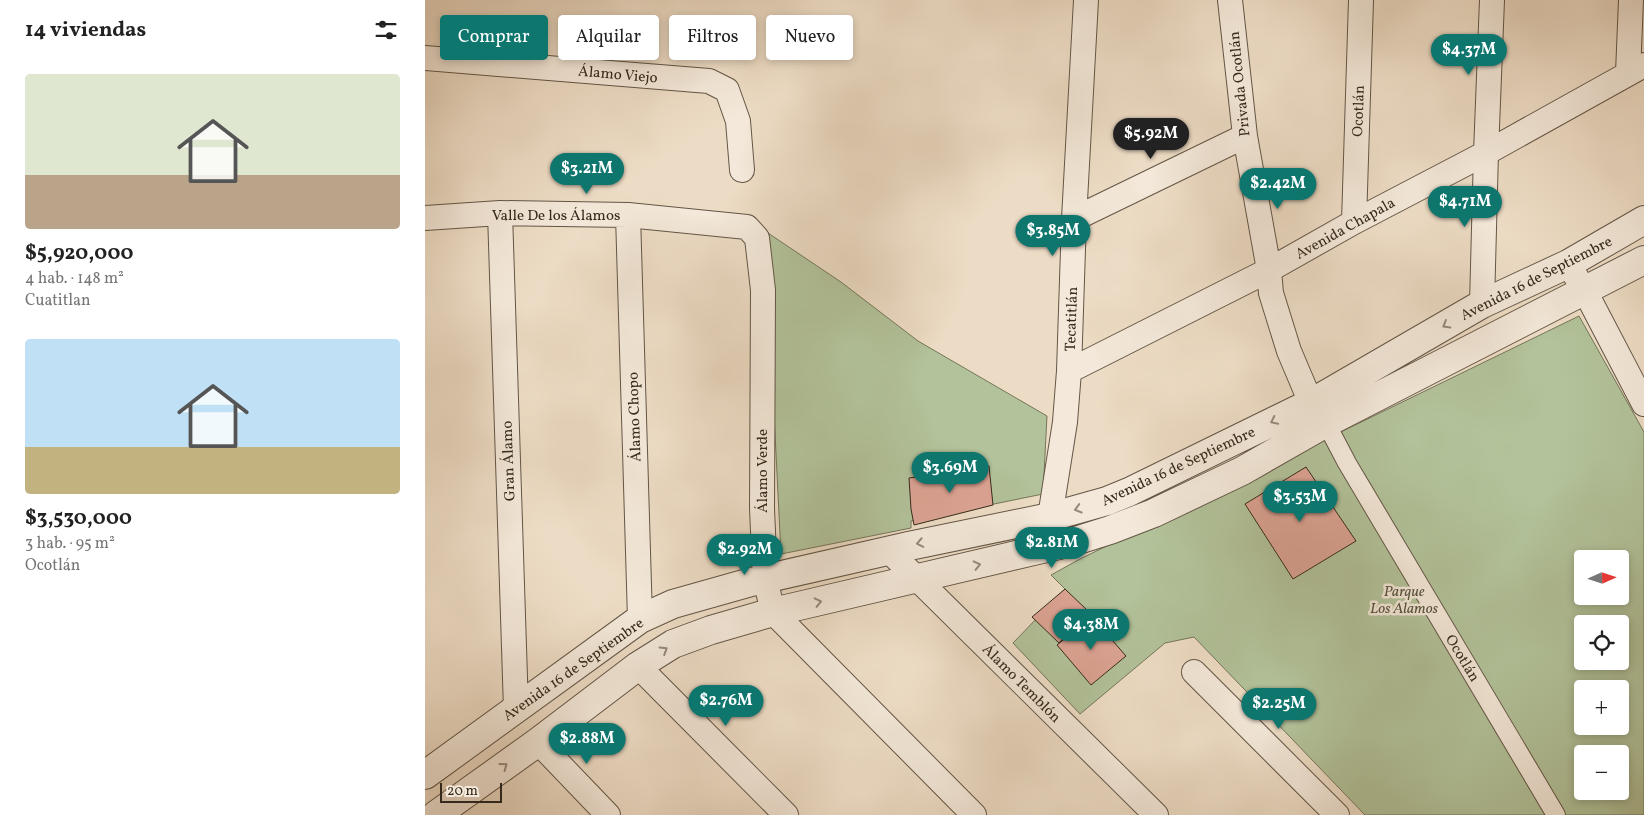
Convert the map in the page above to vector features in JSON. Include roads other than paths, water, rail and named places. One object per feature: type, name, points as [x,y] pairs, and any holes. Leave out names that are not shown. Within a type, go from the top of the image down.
[{"type":"street","name":"Tecatitlán","points":[[1050,517],[1065,422],[1069,372],[1074,218],[1086,0]]},
{"type":"street","name":"Privada Ocotlán","points":[[1230,0],[1245,136],[1269,270],[1271,293],[1289,351],[1319,413]]},
{"type":"street","name":"Ocotlán","points":[[1354,222],[1361,0]]},
{"type":"street","points":[[1482,304],[1492,0]]},
{"type":"street","points":[[1631,0],[1636,69]]},
{"type":"street","name":"Álamo Viejo","points":[[425,58],[709,81],[727,90],[738,121],[743,170]]},
{"type":"street","name":"Avenida Chapala","points":[[1069,372],[1269,270],[1354,222],[1486,153],[1636,69]]},
{"type":"street","points":[[1074,218],[1245,136]]},
{"type":"street","name":"Valle De los Álamos","points":[[425,218],[499,213],[628,215],[747,227]]},
{"type":"street","name":"Gran Álamo","points":[[499,213],[515,709]]},
{"type":"street","name":"Álamo Chopo","points":[[628,215],[640,619]]},
{"type":"street","name":"Avenida 16 de Septiembre","points":[[436,815],[638,666],[673,644],[711,630],[773,612],[917,580],[1072,542],[1154,513],[1242,471],[1319,413],[1482,304],[1568,264],[1644,220]]},
{"type":"street","name":"Álamo Verde","points":[[747,227],[757,238],[763,290],[761,508],[765,579],[773,612]]},
{"type":"street","name":"Avenida 16 de Septiembre","points":[[425,776],[640,619],[673,604],[765,579],[888,550],[1050,517],[1107,501],[1319,413],[1585,291],[1644,260]]},
{"type":"street","points":[[1568,264],[1585,291],[1644,404]]},
{"type":"street","name":"Ocotlán","points":[[1319,413],[1555,815]]},
{"type":"street","name":"Álamo Temblón","points":[[888,550],[1156,815]]},
{"type":"street","points":[[773,612],[974,815]]},
{"type":"street","points":[[638,666],[786,815]]},
{"type":"street","points":[[1194,672],[1337,815]]},
{"type":"street","points":[[537,742],[608,815]]},
{"type":"park label","name":"Parque Los Alamos","points":[[1404,600]]}]
